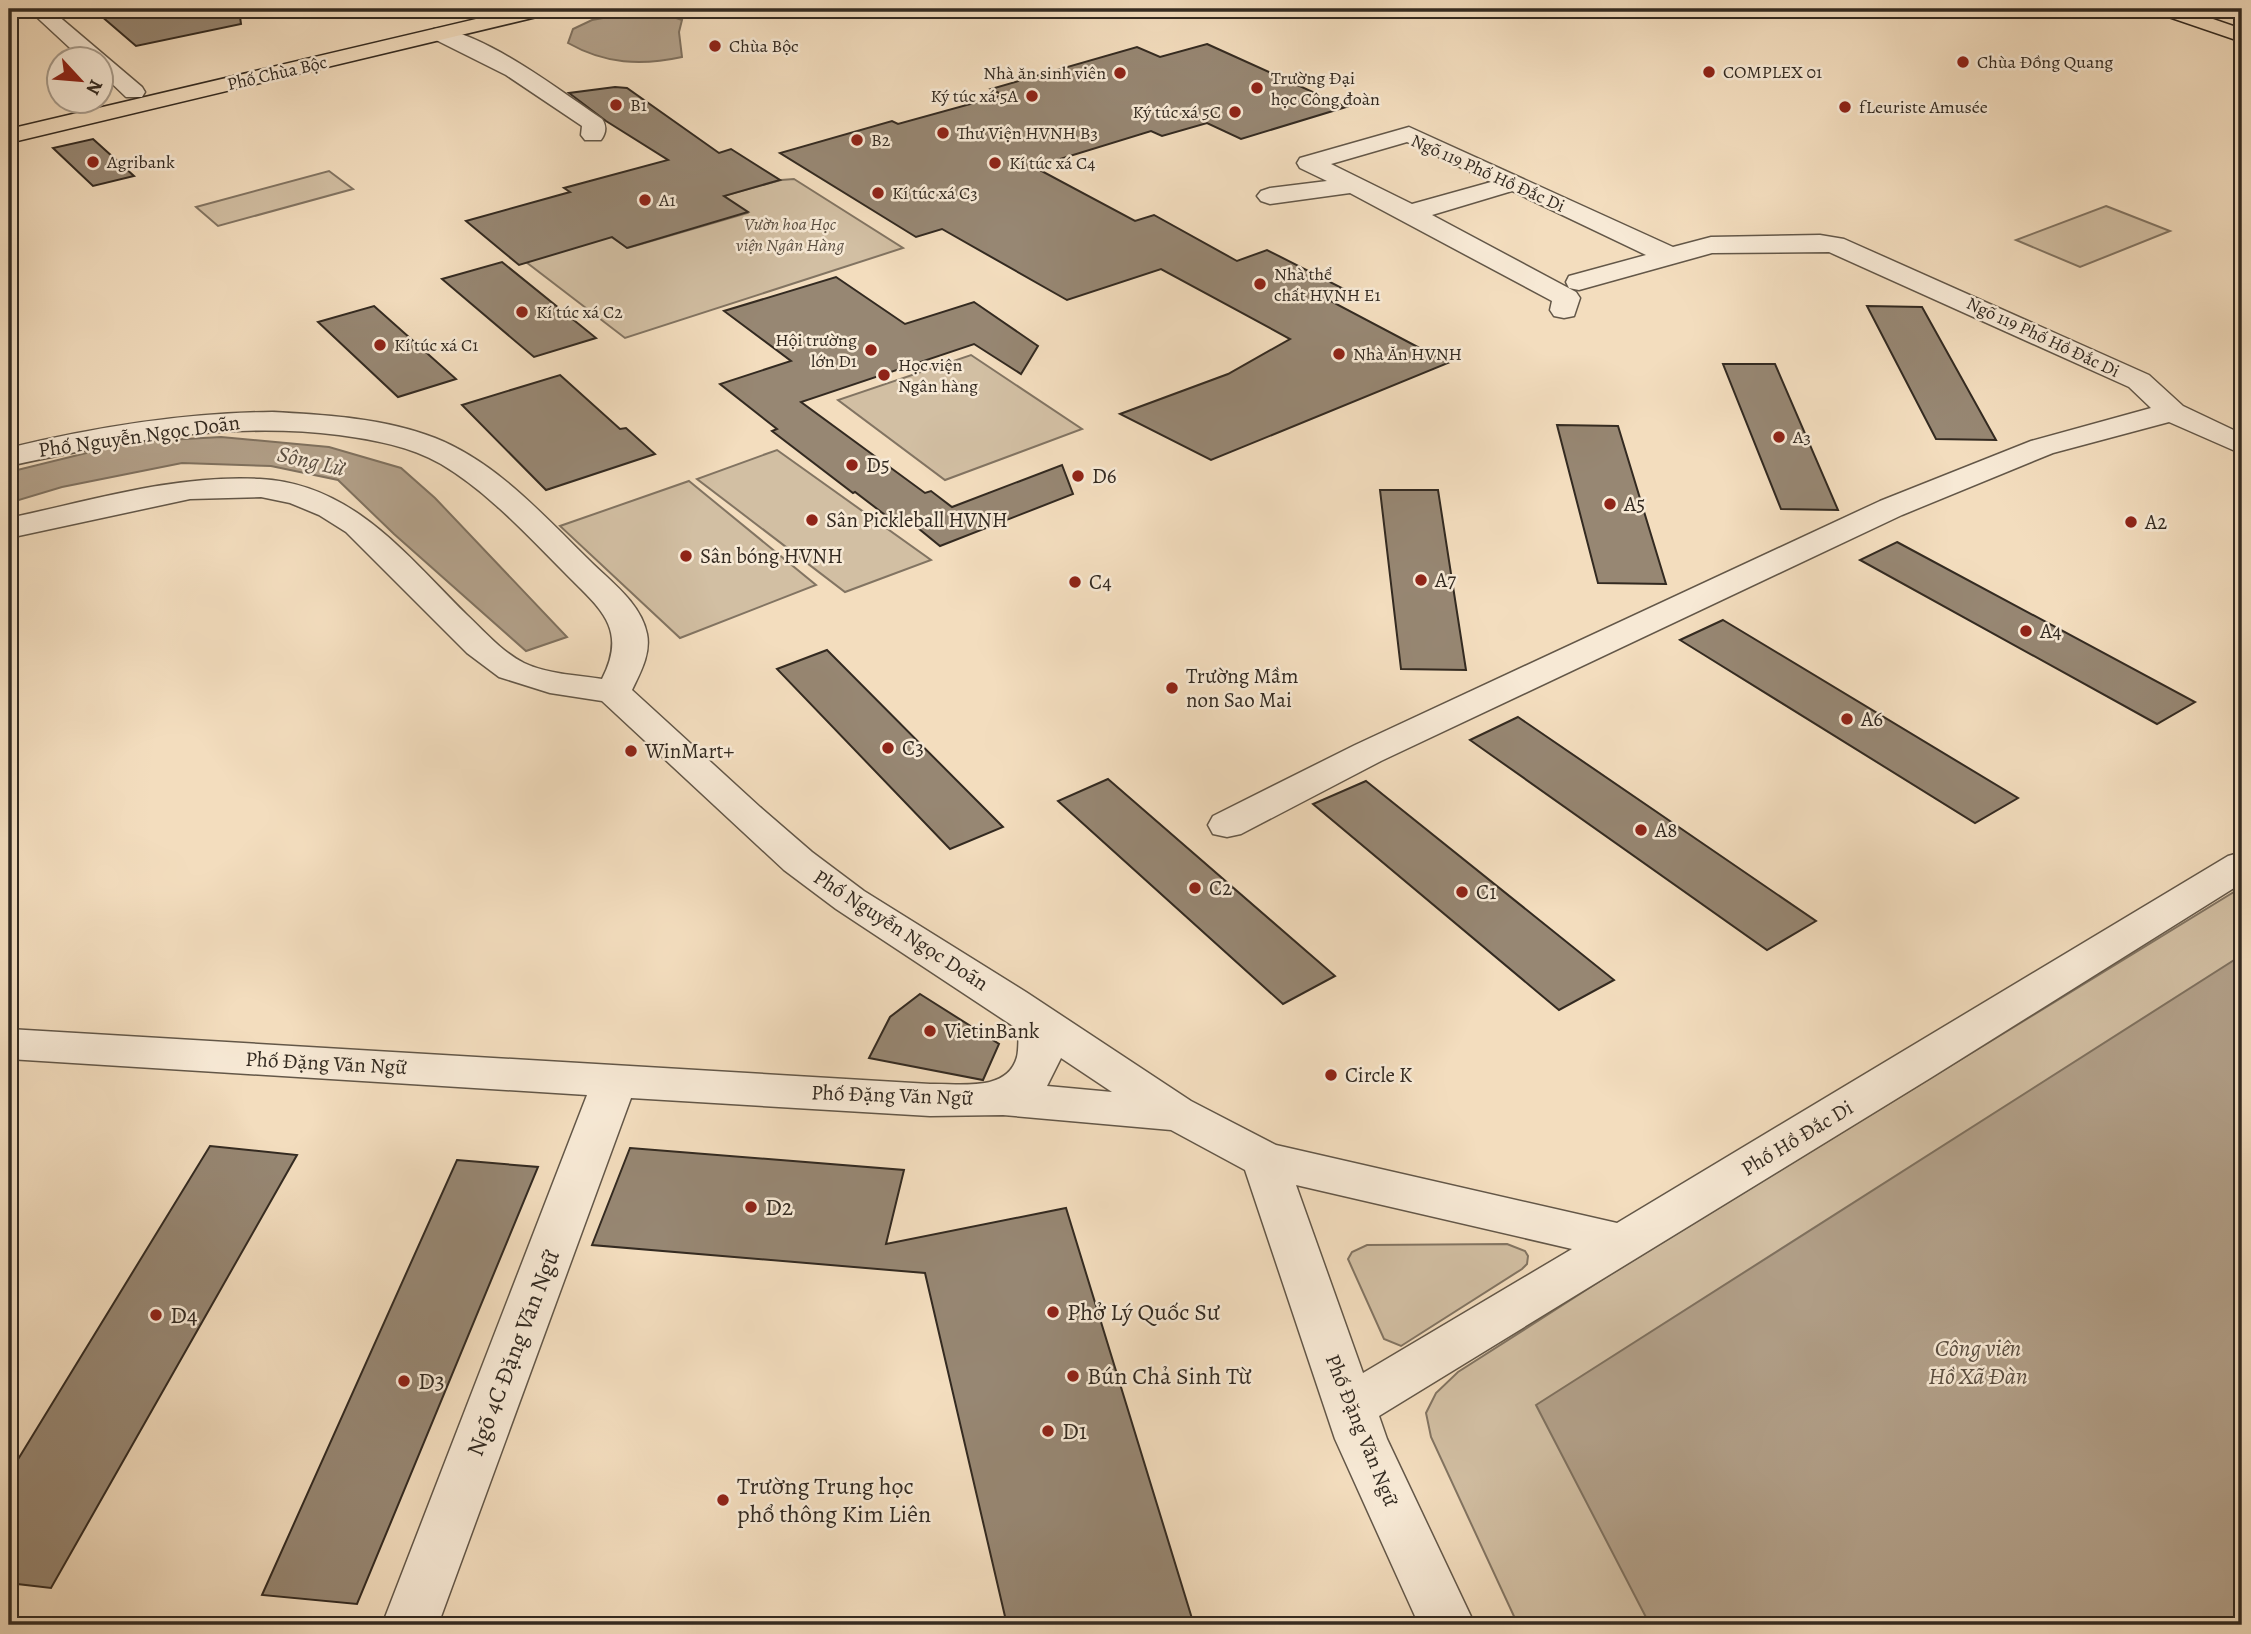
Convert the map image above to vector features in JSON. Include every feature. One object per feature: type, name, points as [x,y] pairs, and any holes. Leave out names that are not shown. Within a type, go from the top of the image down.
[{"type":"main road","name":"Phố Chùa Bộc","points":[[9,136],[436,29],[500,9]]},
{"type":"main road","name":"Phố Chùa Bộc","points":[[116,96],[545,9]]},
{"type":"main road","points":[[2164,9],[2242,36]]},
{"type":"main road","points":[[2197,9],[2242,25]]},
{"type":"main road","points":[[9,121],[46,113]]},
{"type":"street","points":[[38,9],[81,46]]},
{"type":"street","points":[[436,29],[462,46],[487,55],[553,96],[594,124],[598,138],[570,131],[525,104],[553,96]]},
{"type":"street","points":[[462,46],[460,62],[503,90]]},
{"type":"street","points":[[116,76],[134,92]]},
{"type":"street","name":"Ngõ 119 Phố Hồ Đắc Di","points":[[1354,186],[1309,163],[1409,134],[1668,255],[1711,245],[1835,245],[2139,381],[2172,412],[2242,445]]},
{"type":"street","points":[[1410,213],[1513,183]]},
{"type":"street","points":[[1270,196],[1354,186],[1410,213],[1566,298],[1564,310]]},
{"type":"street","points":[[1579,282],[1668,255]]},
{"type":"street","points":[[1503,285],[1539,283]]},
{"type":"street","points":[[1227,824],[1368,753],[1891,508],[2042,447],[2172,412]]},
{"type":"street","name":"Phố Nguyễn Ngọc Doãn","points":[[9,457],[111,435],[191,424],[257,420],[335,425],[385,433],[433,447],[468,468],[529,519],[610,600],[629,626],[632,649],[624,673],[613,692],[799,861],[850,900],[1011,1002],[1179,1114]]},
{"type":"street","points":[[9,528],[190,490],[261,488],[298,495],[330,508],[357,525],[479,646],[511,670],[550,682],[613,692]]},
{"type":"street","name":"Phố Hồ Đắc Di","points":[[1350,1407],[1916,1066],[2242,865]]},
{"type":"street","points":[[1003,1099],[1027,1083],[1039,1057],[1041,1024]]},
{"type":"street","name":"Phố Đặng Văn Ngữ","points":[[9,1044],[930,1100],[1003,1099],[1179,1114],[1264,1160],[1361,1439],[1447,1625]]},
{"type":"street","name":"Ngõ 4C Đặng Văn Ngữ","points":[[410,1625],[615,1080]]},
{"type":"street","points":[[1264,1160],[1621,1242]]},
{"type":"green space","points":[[329,171],[353,189],[218,226],[196,207]]},
{"type":"green space","name":"Vườn hoa Học viện Ngân Hàng","points":[[794,179],[903,248],[625,338],[526,262],[602,231],[628,248],[747,213],[723,196]]},
{"type":"green space","points":[[2106,206],[2170,231],[2080,267],[2016,240]]},
{"type":"green space","points":[[971,355],[1082,429],[945,480],[838,400]]},
{"type":"green space","name":"Sân Pickleball HVNH","points":[[777,450],[931,560],[845,592],[697,479]]},
{"type":"green space","name":"Sân bóng HVNH","points":[[689,481],[816,585],[680,638],[560,526]]},
{"type":"green space","name":"Công viên Hồ Xã Đàn","points":[[2242,887],[2242,1625],[1518,1625],[1431,1437],[1426,1413],[1436,1393],[1458,1372],[1611,1274]]},
{"type":"green space","points":[[1507,1244],[1525,1251],[1528,1256],[1527,1264],[1522,1269],[1401,1346],[1384,1339],[1348,1259],[1352,1252],[1367,1245]]},
{"type":"water","points":[[631,13],[662,13],[682,20],[679,32],[682,57],[652,62],[624,61],[596,55],[568,43],[573,29],[592,20]]},
{"type":"water","name":"Sông Lừ","points":[[221,437],[329,447],[401,468],[435,498],[567,637],[526,651],[394,534],[338,480],[271,466],[182,463],[62,487],[9,503],[9,472],[131,442]]},
{"type":"water","name":"Công viên Hồ Xã Đàn","points":[[2242,955],[2242,1625],[1650,1625],[1536,1405]]},
{"type":"building","points":[[93,9],[239,9],[241,24],[136,46]]},
{"type":"building","points":[[1207,44],[1346,107],[1241,139],[1207,123],[1162,136],[1151,131],[1034,167],[1135,221],[1154,215],[1237,261],[1267,250],[1342,288],[1321,296],[1448,363],[1211,460],[1120,414],[1228,374],[1290,339],[1161,269],[1067,300],[942,229],[916,237],[780,153],[892,121],[898,124],[1003,95],[991,89],[1137,47],[1160,57]]},
{"type":"building","points":[[627,88],[719,153],[731,149],[780,180],[724,196],[748,212],[627,248],[612,237],[519,265],[466,221],[570,192],[564,188],[668,160],[606,121],[569,93]]},
{"type":"building","name":"Agribank","points":[[93,139],[134,176],[93,186],[53,148]]},
{"type":"building","name":"Kí túc xá C2","points":[[502,262],[596,338],[534,357],[442,279]]},
{"type":"building","points":[[836,277],[905,324],[974,302],[1038,346],[1021,374],[974,344],[801,402],[925,493],[931,491],[952,507],[1062,465],[1073,494],[940,546],[908,520],[897,524],[853,493],[772,431],[777,429],[720,384],[791,361],[724,311]]},
{"type":"building","name":"Kí túc xá C1","points":[[374,306],[456,379],[398,397],[318,322]]},
{"type":"building","points":[[1867,306],[1922,307],[1996,440],[1936,439]]},
{"type":"building","name":"A3","points":[[1723,364],[1775,364],[1838,510],[1781,509]]},
{"type":"building","points":[[560,375],[620,429],[626,428],[655,454],[546,490],[462,405]]},
{"type":"building","name":"A5","points":[[1557,425],[1618,426],[1666,584],[1598,583]]},
{"type":"building","name":"A7","points":[[1380,490],[1438,490],[1466,670],[1401,669]]},
{"type":"building","name":"A4","points":[[1897,542],[2195,702],[2157,724],[1860,560]]},
{"type":"building","name":"A6","points":[[1723,620],[2018,798],[1975,823],[1680,640]]},
{"type":"building","name":"C3","points":[[827,650],[1003,827],[950,849],[777,669]]},
{"type":"building","name":"A8","points":[[1518,717],[1816,921],[1767,950],[1470,740]]},
{"type":"building","name":"C2","points":[[1108,779],[1335,976],[1283,1004],[1058,801]]},
{"type":"building","name":"C1","points":[[1366,781],[1614,980],[1559,1010],[1313,804]]},
{"type":"building","name":"VietinBank","points":[[920,994],[999,1044],[983,1080],[869,1058],[890,1017]]},
{"type":"building","name":"D4","points":[[210,1146],[297,1155],[51,1588],[9,1583],[9,1474]]},
{"type":"building","name":"D1","points":[[630,1148],[904,1170],[886,1244],[1066,1208],[1194,1625],[1007,1625],[925,1273],[592,1245]]},
{"type":"building","name":"D3","points":[[457,1160],[538,1167],[357,1604],[262,1595]]},
{"type":"place","name":"Chùa Bộc","points":[[715,46]]},
{"type":"place","name":"Chùa Đồng Quang","points":[[1963,62]]},
{"type":"place","name":"COMPLEX 01","points":[[1709,72]]},
{"type":"place","name":"Nhà ăn sinh viên","points":[[1120,73]]},
{"type":"place","name":"Trường Đại học Công đoàn","points":[[1257,88]]},
{"type":"place","name":"Ký túc xá 5A","points":[[1032,96]]},
{"type":"place","name":"B1","points":[[616,105]]},
{"type":"place","name":"fLeuriste Amusée","points":[[1845,107]]},
{"type":"place","name":"Ký túc xá 5C","points":[[1235,112]]},
{"type":"place","name":"Thư Viện HVNH B3","points":[[943,133]]},
{"type":"place","name":"B2","points":[[857,140]]},
{"type":"place","name":"Agribank","points":[[93,162]]},
{"type":"place","name":"Kí túc xá C4","points":[[995,163]]},
{"type":"place","name":"Kí túc xá C3","points":[[878,193]]},
{"type":"place","name":"A1","points":[[645,200]]},
{"type":"place","name":"Nhà thể chất HVNH E1","points":[[1260,284]]},
{"type":"place","name":"Kí túc xá C2","points":[[522,312]]},
{"type":"place","name":"Kí túc xá C1","points":[[380,345]]},
{"type":"place","name":"Hội trường lớn D1","points":[[871,350]]},
{"type":"place","name":"Nhà Ăn HVNH","points":[[1339,354]]},
{"type":"place","name":"Học viện Ngân hàng","points":[[884,375]]},
{"type":"place","name":"A3","points":[[1779,437]]},
{"type":"place","name":"D5","points":[[852,465]]},
{"type":"place","name":"D6","points":[[1078,476]]},
{"type":"place","name":"A5","points":[[1610,504]]},
{"type":"place","name":"Sân Pickleball HVNH","points":[[812,520]]},
{"type":"place","name":"A2","points":[[2131,522]]},
{"type":"place","name":"Sân bóng HVNH","points":[[686,556]]},
{"type":"place","name":"A7","points":[[1421,580]]},
{"type":"place","name":"C4","points":[[1075,582]]},
{"type":"place","name":"A4","points":[[2026,631]]},
{"type":"place","name":"Trường Mầm non Sao Mai","points":[[1172,688]]},
{"type":"place","name":"A6","points":[[1847,719]]},
{"type":"place","name":"C3","points":[[888,748]]},
{"type":"place","name":"WinMart+","points":[[631,751]]},
{"type":"place","name":"A8","points":[[1641,830]]},
{"type":"place","name":"C2","points":[[1195,888]]},
{"type":"place","name":"C1","points":[[1462,892]]},
{"type":"place","name":"VietinBank","points":[[930,1031]]},
{"type":"place","name":"Circle K","points":[[1331,1075]]},
{"type":"place","name":"D2","points":[[751,1207]]},
{"type":"place","name":"Phở Lý Quốc Sư","points":[[1053,1312]]},
{"type":"place","name":"D4","points":[[156,1315]]},
{"type":"place","name":"Bún Chả Sinh Từ","points":[[1073,1376]]},
{"type":"place","name":"D3","points":[[404,1381]]},
{"type":"place","name":"D1","points":[[1048,1431]]},
{"type":"place","name":"Trường Trung học phổ thông Kim Liên","points":[[723,1500]]}]
